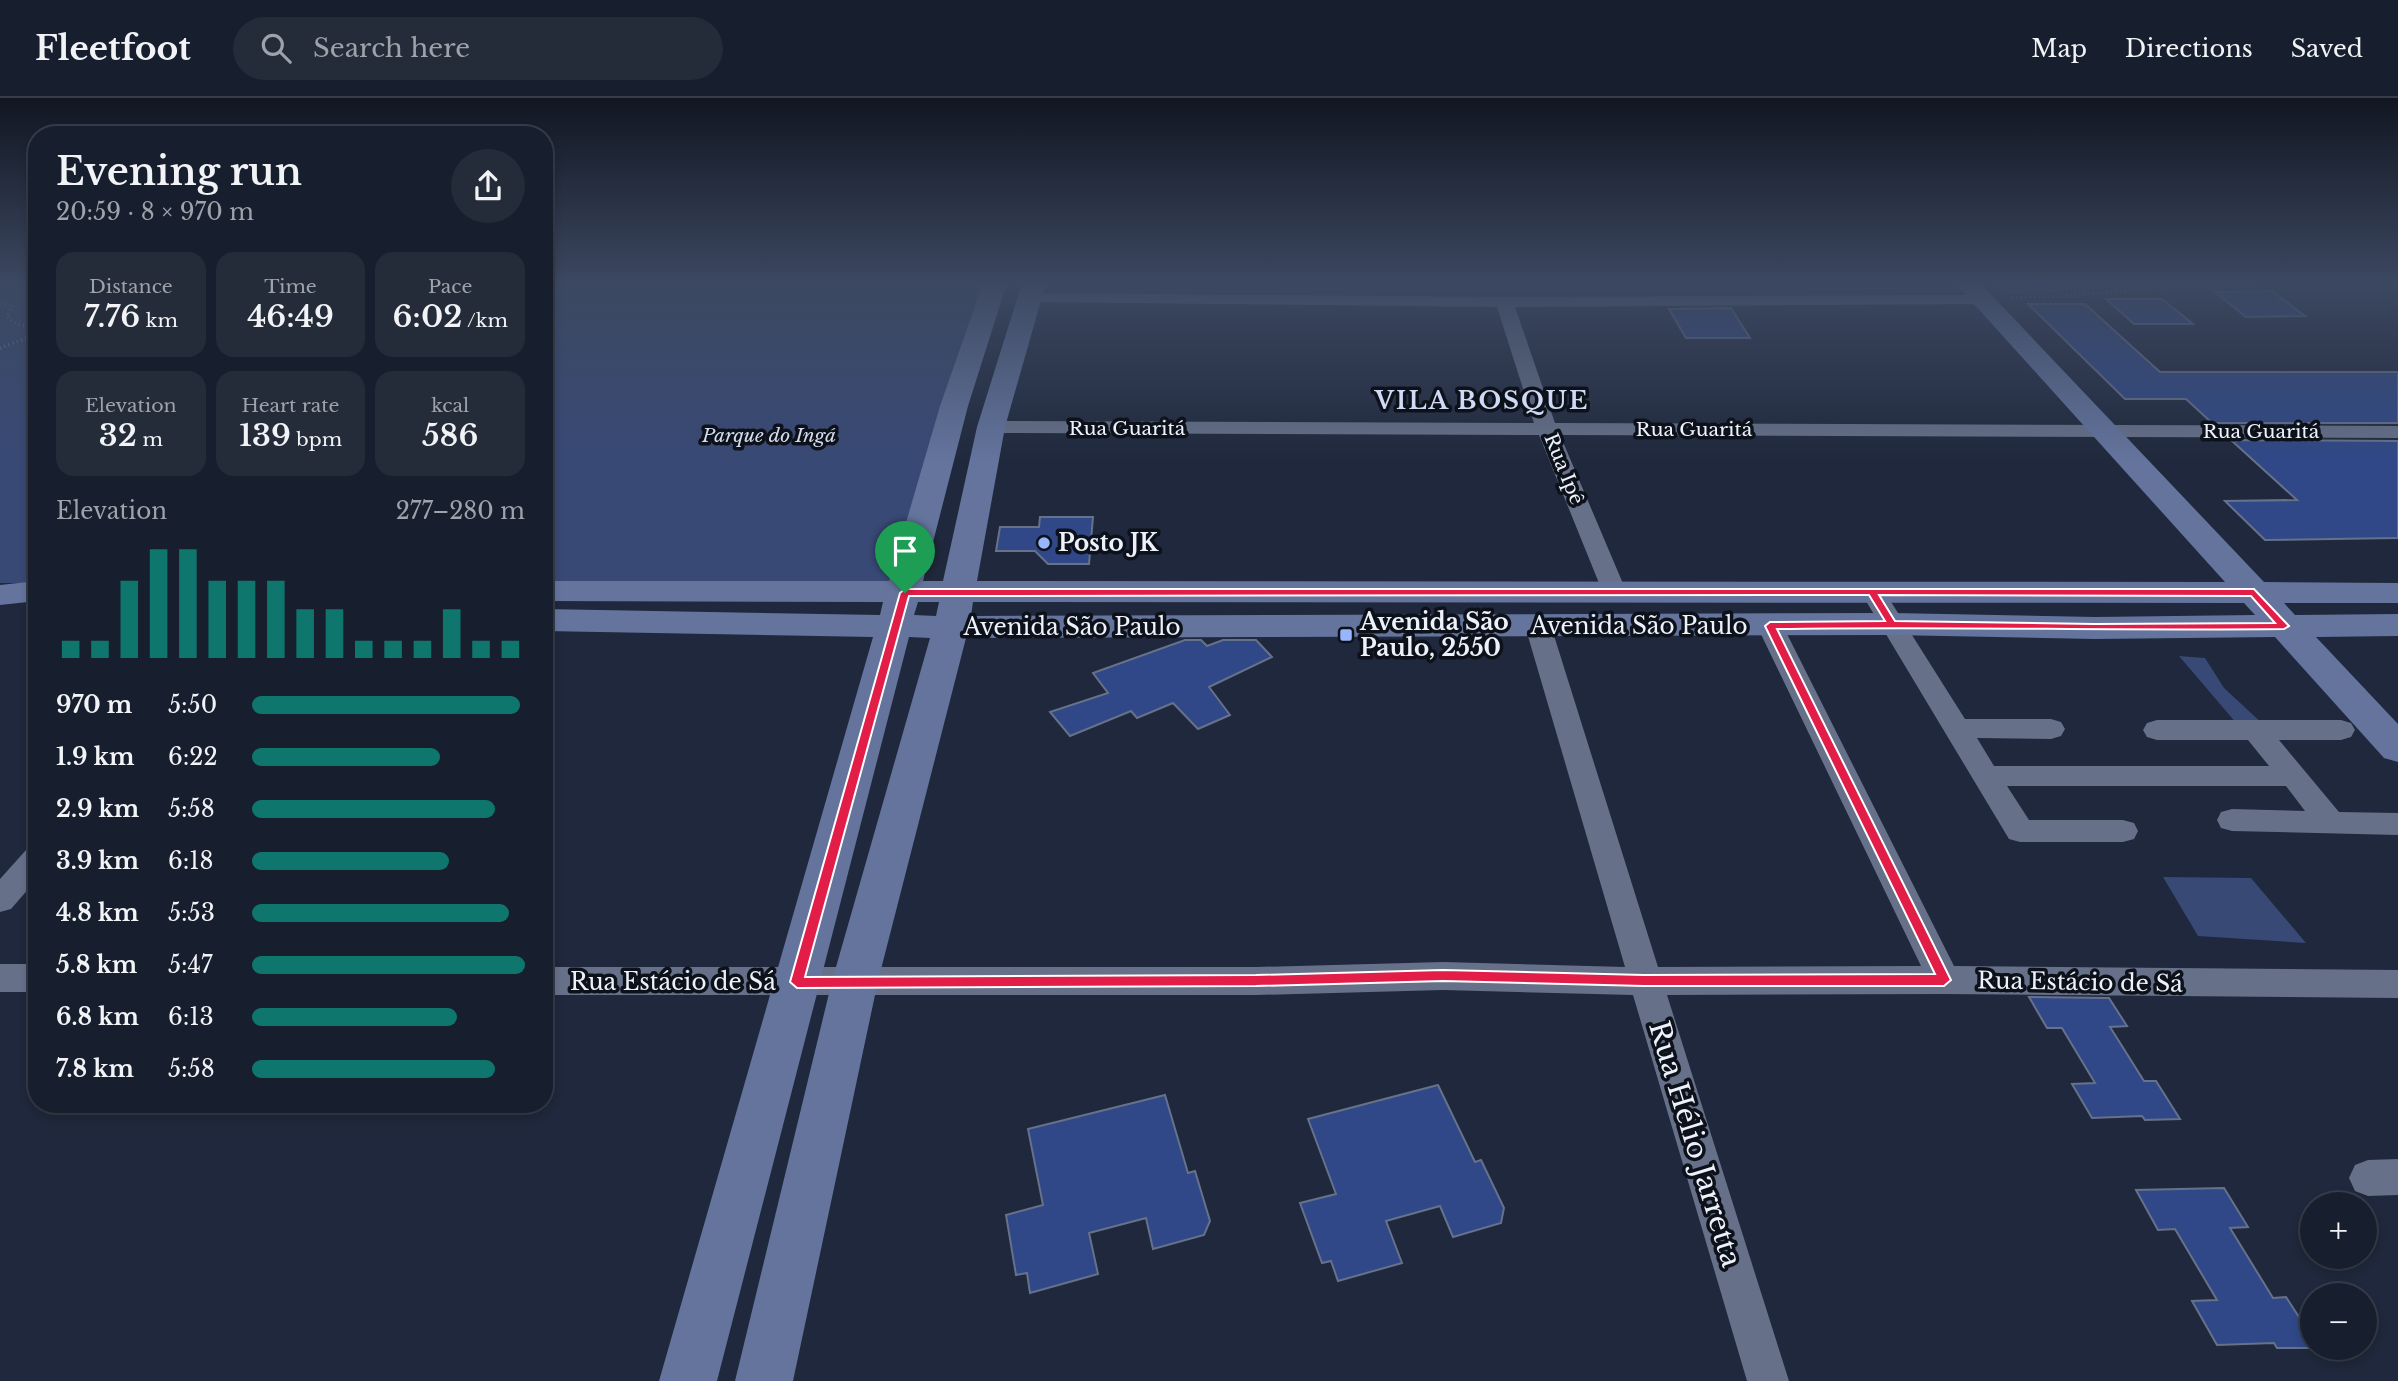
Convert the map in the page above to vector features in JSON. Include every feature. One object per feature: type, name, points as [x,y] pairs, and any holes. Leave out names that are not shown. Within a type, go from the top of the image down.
[{"type":"main road","points":[[688,1381],[954,406],[975,343]]},
{"type":"main road","points":[[764,1381],[855,981],[955,610],[991,427],[1016,343]]},
{"type":"main road","points":[[2022,343],[2398,748]]},
{"type":"main road","points":[[0,589],[28,590]]},
{"type":"main road","points":[[0,595],[28,591]]},
{"type":"main road","name":"Avenida São Paulo","points":[[553,591],[899,609],[1538,626],[1892,624],[2095,628],[2398,625]]},
{"type":"main road","name":"Avenida São Paulo","points":[[955,610],[1615,593],[2398,593]]},
{"type":"main road","name":"Avenida São Paulo","points":[[553,620],[899,609]]},
{"type":"main road","points":[[0,617],[28,617]]},
{"type":"street","name":"Rua Ipê","points":[[1518,343],[1547,429],[1615,593]]},
{"type":"street","name":"Rua Guaritá","points":[[991,427],[2398,432]]},
{"type":"street","points":[[1872,592],[2020,831],[2123,831]]},
{"type":"street","name":"Rua Hélio Jarretta","points":[[1538,626],[1768,1381]]},
{"type":"street","points":[[1770,626],[1944,980]]},
{"type":"street","points":[[1958,729],[2052,729]]},
{"type":"street","points":[[2157,730],[2341,730]]},
{"type":"street","points":[[2256,730],[2331,822]]},
{"type":"street","points":[[1987,776],[2292,776]]},
{"type":"street","points":[[2232,820],[2398,824]]},
{"type":"street","points":[[0,900],[28,868]]},
{"type":"street","name":"Rua Estácio de Sá","points":[[553,981],[1256,981],[1443,976],[1644,981],[1944,980],[2398,984]]},
{"type":"street","points":[[0,978],[28,978]]},
{"type":"green space","points":[[0,343],[28,343],[28,583],[0,583]]},
{"type":"green space","name":"Parque do Ingá","points":[[553,343],[974,343],[897,588],[553,586]]},
{"type":"green space","points":[[2179,656],[2205,658],[2224,688],[2264,725],[2237,724]]},
{"type":"green space","points":[[2163,877],[2251,878],[2306,943],[2198,936]]},
{"type":"building","points":[[2068,343],[2128,343],[2160,372],[2398,372],[2398,423],[2212,423],[2186,399],[2125,399]]},
{"type":"building","points":[[2231,440],[2398,441],[2398,538],[2265,540],[2225,501],[2297,500]]},
{"type":"building","name":"Posto JK","points":[[1040,517],[1093,517],[1089,564],[1048,564],[1035,551],[996,551],[1000,527],[1039,527]]},
{"type":"building","points":[[1185,640],[1201,640],[1207,646],[1223,640],[1256,640],[1272,657],[1209,687],[1230,715],[1198,729],[1173,703],[1137,718],[1131,711],[1070,736],[1050,712],[1108,693],[1093,673]]},
{"type":"building","points":[[2029,997],[2109,998],[2127,1026],[2110,1027],[2144,1081],[2156,1081],[2180,1119],[2145,1120],[2142,1116],[2092,1118],[2072,1084],[2095,1083],[2062,1028],[2047,1028]]},
{"type":"building","points":[[1438,1085],[1475,1162],[1481,1160],[1504,1208],[1501,1223],[1453,1237],[1440,1206],[1386,1221],[1402,1263],[1338,1281],[1331,1261],[1322,1263],[1300,1203],[1336,1194],[1308,1119]]},
{"type":"building","points":[[1165,1095],[1188,1173],[1195,1171],[1210,1221],[1204,1235],[1153,1249],[1146,1218],[1089,1233],[1098,1274],[1030,1293],[1027,1273],[1016,1275],[1006,1215],[1043,1205],[1028,1129]]},
{"type":"building","points":[[2224,1188],[2248,1227],[2230,1228],[2273,1298],[2286,1297],[2300,1319],[2300,1348],[2277,1348],[2274,1343],[2217,1345],[2192,1301],[2217,1300],[2175,1229],[2158,1230],[2136,1190]]},
{"type":"place","name":"Posto JK","points":[[1044,543]]},
{"type":"place","name":"Avenida São Paulo, 2550","points":[[1346,635]]},
{"type":"district","name":"VILA BOSQUE","points":[[1482,400]]},
{"type":"route","points":[[905,593],[797,982],[1256,981],[1443,976],[1644,981],[1944,980],[1770,626],[1892,624],[1872,592],[2254,593],[2284,626],[2095,628],[1892,624],[1884,611],[1872,592],[905,593]]}]
